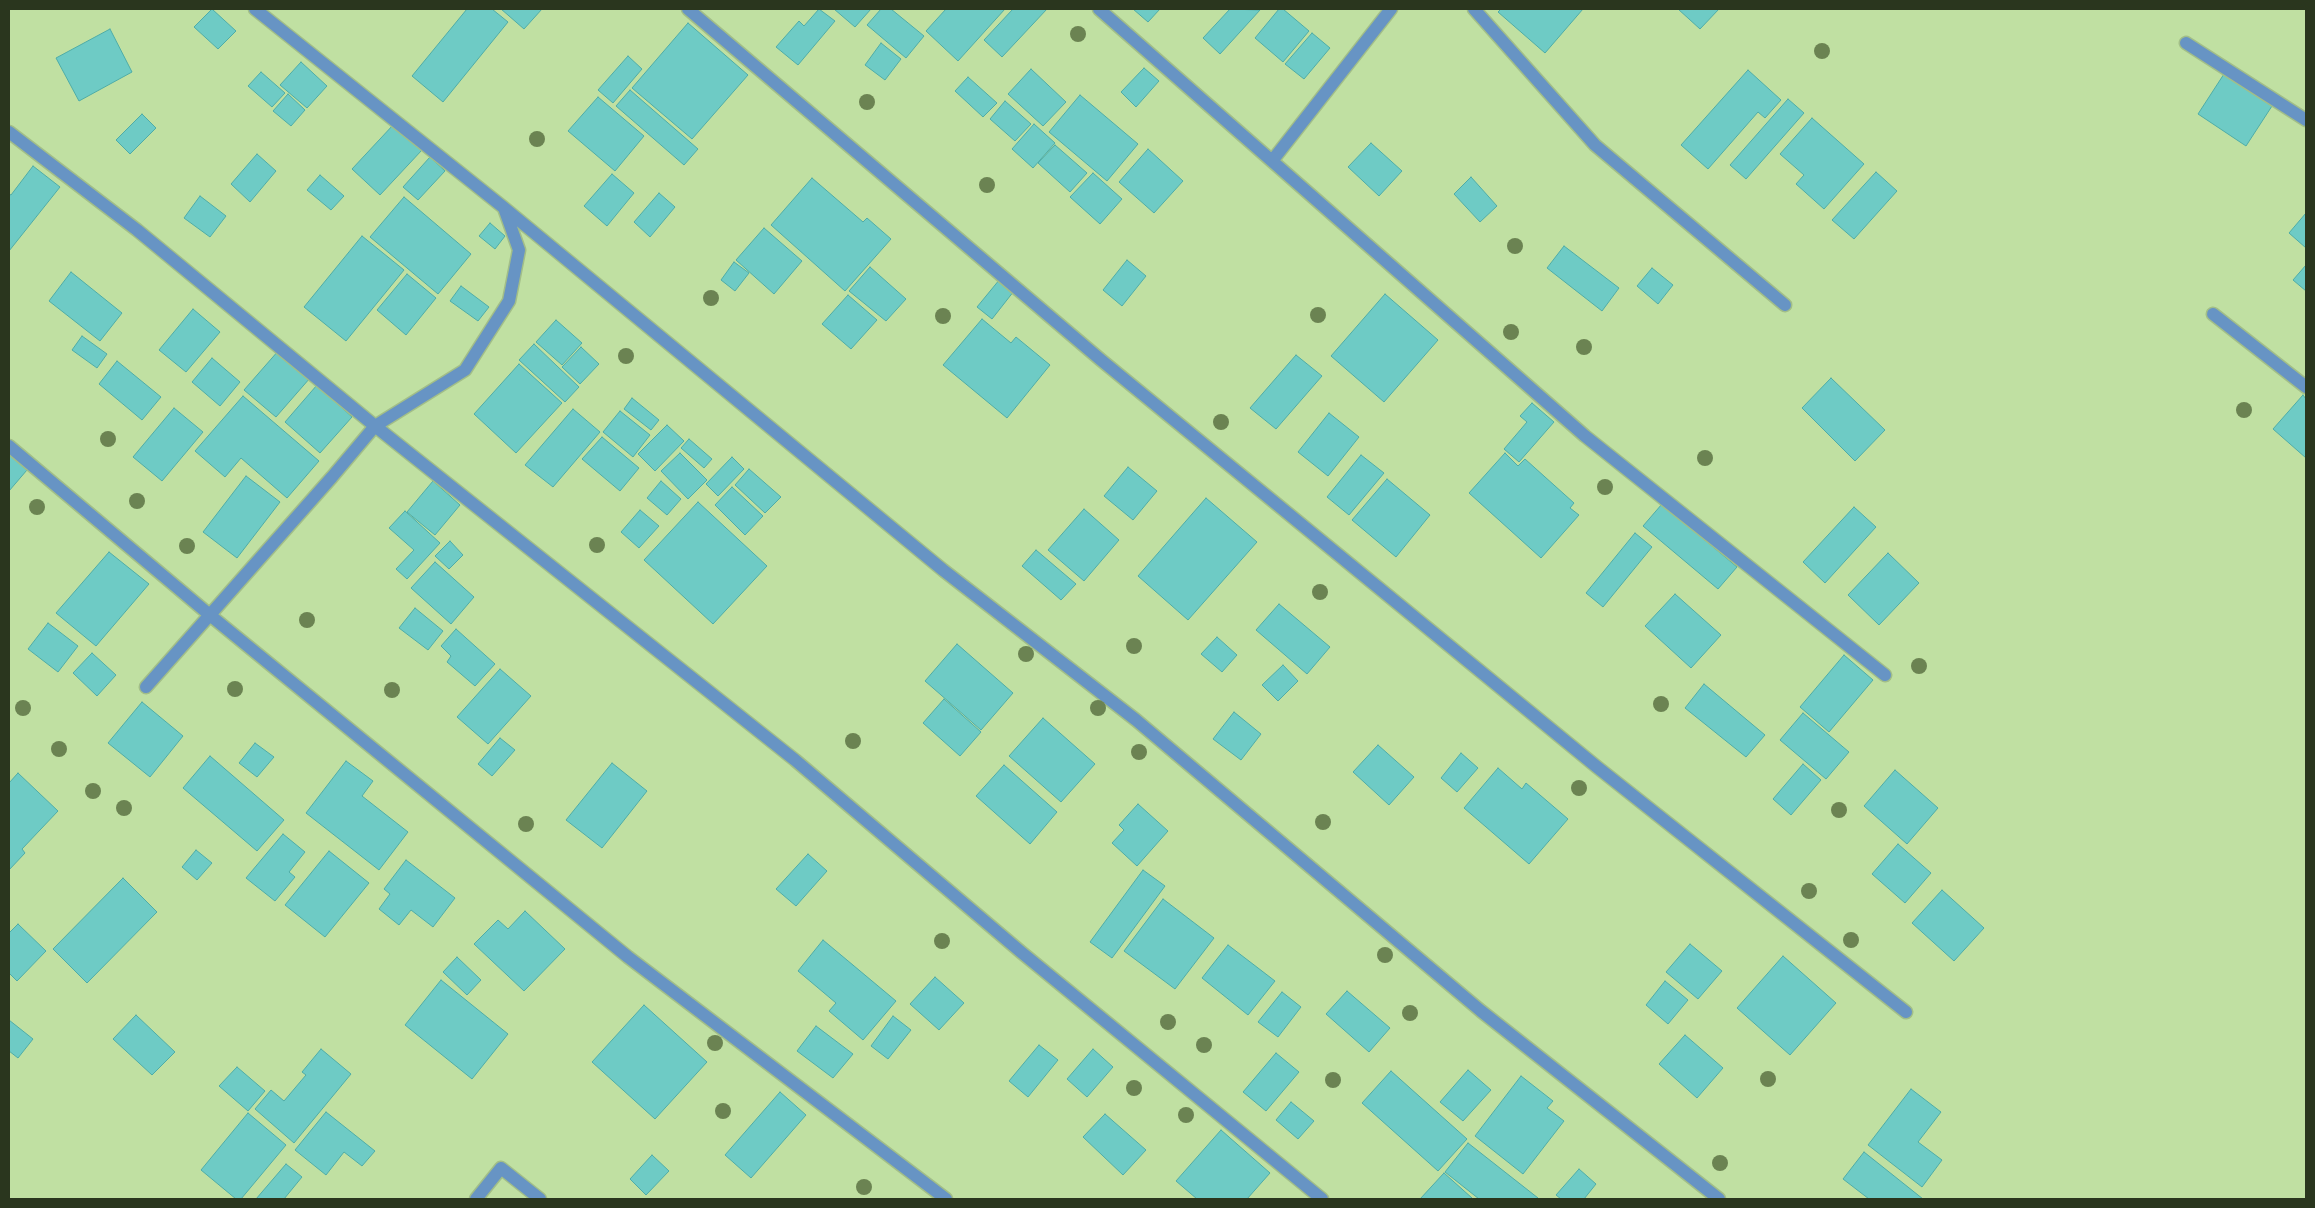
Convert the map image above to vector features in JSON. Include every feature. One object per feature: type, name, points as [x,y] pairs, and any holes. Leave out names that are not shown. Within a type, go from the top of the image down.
[{"type":"street","points":[[255,9],[504,207],[943,570],[1136,720],[1481,1011],[1719,1199]]},
{"type":"street","points":[[688,9],[1101,360],[1597,767],[1906,1012]]},
{"type":"street","points":[[1099,9],[1586,436],[1885,675]]},
{"type":"street","points":[[1272,161],[1391,9]]},
{"type":"street","points":[[1474,9],[1595,145],[1785,305]]},
{"type":"street","points":[[2186,43],[2306,120]]},
{"type":"street","points":[[9,132],[137,230],[375,426],[795,760],[1021,952],[1322,1199]]},
{"type":"street","points":[[146,687],[211,616],[375,426],[465,370],[509,301],[519,250],[504,207]]},
{"type":"street","points":[[2213,314],[2306,387]]},
{"type":"street","points":[[9,446],[211,616],[628,957],[946,1199]]},
{"type":"street","points":[[476,1199],[501,1168],[540,1199]]},
{"type":"building","points":[[212,9],[236,31],[218,49],[194,27]]},
{"type":"building","points":[[467,9],[492,9],[508,22],[443,102],[412,76]]},
{"type":"building","points":[[501,9],[542,9],[524,29]]},
{"type":"building","points":[[819,9],[835,21],[798,65],[776,47],[799,21],[804,26]]},
{"type":"building","points":[[834,9],[871,9],[855,27]]},
{"type":"building","points":[[881,9],[891,9],[924,36],[906,58],[867,25]]},
{"type":"building","points":[[946,9],[1005,9],[958,61],[926,31]]},
{"type":"building","points":[[1013,9],[1047,9],[1002,57],[984,40]]},
{"type":"building","points":[[1133,9],[1160,9],[1148,22]]},
{"type":"building","points":[[1230,9],[1260,10],[1220,54],[1203,38]]},
{"type":"building","points":[[1279,9],[1283,9],[1309,31],[1283,62],[1255,38]]},
{"type":"building","points":[[1501,9],[1583,9],[1545,53],[1498,12]]},
{"type":"building","points":[[1678,9],[1719,9],[1700,29]]},
{"type":"building","points":[[688,23],[748,75],[692,139],[632,88]]},
{"type":"building","points":[[110,29],[132,72],[79,101],[56,58]]},
{"type":"building","points":[[1312,33],[1330,48],[1304,79],[1285,64]]},
{"type":"building","points":[[881,43],[901,59],[885,80],[865,65]]},
{"type":"building","points":[[628,56],[642,69],[613,103],[598,90]]},
{"type":"building","points":[[301,62],[327,86],[307,108],[280,85]]},
{"type":"building","points":[[1144,68],[1159,81],[1136,107],[1121,92]]},
{"type":"building","points":[[1031,69],[1066,102],[1043,126],[1008,94]]},
{"type":"building","points":[[1748,70],[1781,100],[1765,118],[1758,112],[1708,169],[1681,145]]},
{"type":"building","points":[[261,72],[285,93],[272,107],[248,86]]},
{"type":"building","points":[[2224,74],[2272,106],[2246,146],[2198,114]]},
{"type":"building","points":[[968,77],[997,103],[983,117],[955,91]]},
{"type":"building","points":[[630,90],[698,149],[684,165],[616,106]]},
{"type":"building","points":[[288,94],[305,110],[291,126],[273,111]]},
{"type":"building","points":[[1080,95],[1138,144],[1107,181],[1049,132]]},
{"type":"building","points":[[598,97],[644,136],[615,171],[568,131]]},
{"type":"building","points":[[1788,99],[1804,113],[1746,179],[1730,165]]},
{"type":"building","points":[[1005,101],[1031,124],[1015,141],[990,119]]},
{"type":"building","points":[[142,114],[156,128],[130,154],[116,140]]},
{"type":"building","points":[[1812,118],[1864,164],[1824,209],[1796,184],[1804,175],[1780,154]]},
{"type":"building","points":[[394,124],[422,150],[380,195],[352,169]]},
{"type":"building","points":[[1034,124],[1055,143],[1033,168],[1012,149]]},
{"type":"building","points":[[1371,143],[1402,171],[1379,196],[1348,167]]},
{"type":"building","points":[[1055,145],[1087,173],[1070,192],[1038,163]]},
{"type":"building","points":[[1148,149],[1183,181],[1154,213],[1119,182]]},
{"type":"building","points":[[257,154],[276,171],[250,202],[231,184]]},
{"type":"building","points":[[430,157],[445,171],[418,200],[403,187]]},
{"type":"building","points":[[33,166],[60,187],[9,251],[9,194],[11,195]]},
{"type":"building","points":[[1876,172],[1897,191],[1854,239],[1832,220]]},
{"type":"building","points":[[1093,173],[1122,199],[1100,224],[1070,197]]},
{"type":"building","points":[[612,174],[634,193],[607,226],[584,206]]},
{"type":"building","points":[[320,175],[344,196],[331,210],[307,190]]},
{"type":"building","points":[[1471,177],[1497,206],[1480,222],[1454,194]]},
{"type":"building","points":[[812,178],[863,222],[867,218],[891,239],[845,291],[771,225]]},
{"type":"building","points":[[659,193],[675,207],[650,237],[634,222]]},
{"type":"building","points":[[200,196],[226,216],[210,237],[184,218]]},
{"type":"building","points":[[404,197],[471,254],[438,294],[370,237]]},
{"type":"building","points":[[2306,213],[2306,248],[2289,233]]},
{"type":"building","points":[[490,223],[505,236],[495,249],[479,236]]},
{"type":"building","points":[[764,228],[802,261],[774,294],[736,260]]},
{"type":"building","points":[[362,236],[404,270],[346,341],[304,307]]},
{"type":"building","points":[[1564,246],[1619,288],[1602,311],[1547,268]]},
{"type":"building","points":[[1127,260],[1146,276],[1122,306],[1103,290]]},
{"type":"building","points":[[734,262],[749,273],[735,291],[721,280]]},
{"type":"building","points":[[2306,265],[2306,291],[2293,280]]},
{"type":"building","points":[[870,267],[906,299],[886,321],[849,291]]},
{"type":"building","points":[[1652,268],[1673,285],[1658,304],[1637,286]]},
{"type":"building","points":[[71,272],[122,313],[100,341],[49,301]]},
{"type":"building","points":[[407,274],[436,298],[406,335],[377,310]]},
{"type":"building","points":[[1000,279],[1014,291],[992,319],[977,307]]},
{"type":"building","points":[[461,286],[489,307],[478,321],[450,301]]},
{"type":"building","points":[[1385,294],[1438,340],[1384,402],[1331,356]]},
{"type":"building","points":[[848,295],[877,320],[851,349],[822,324]]},
{"type":"building","points":[[193,309],[220,332],[186,372],[159,350]]},
{"type":"building","points":[[982,319],[1011,343],[1016,337],[1050,365],[1007,418],[943,365]]},
{"type":"building","points":[[556,320],[582,343],[562,365],[536,342]]},
{"type":"building","points":[[82,336],[107,354],[97,368],[72,350]]},
{"type":"building","points":[[534,344],[579,387],[565,402],[519,360]]},
{"type":"building","points":[[581,347],[599,364],[580,384],[562,367]]},
{"type":"building","points":[[279,350],[310,378],[276,417],[244,390]]},
{"type":"building","points":[[1296,355],[1322,376],[1276,429],[1250,408]]},
{"type":"building","points":[[212,358],[240,382],[220,406],[192,382]]},
{"type":"building","points":[[117,361],[161,397],[142,420],[99,384]]},
{"type":"building","points":[[519,364],[562,403],[516,453],[474,414]]},
{"type":"building","points":[[1831,378],[1885,430],[1855,461],[1802,408]]},
{"type":"building","points":[[317,385],[352,417],[320,453],[285,422]]},
{"type":"building","points":[[2303,395],[2306,399],[2306,458],[2273,429]]},
{"type":"building","points":[[243,396],[319,461],[287,498],[241,458],[225,477],[195,451]]},
{"type":"building","points":[[632,398],[659,420],[651,430],[624,409]]},
{"type":"building","points":[[1532,403],[1554,422],[1519,462],[1504,449],[1527,422],[1520,416]]},
{"type":"building","points":[[174,408],[203,432],[162,481],[133,457]]},
{"type":"building","points":[[573,409],[600,432],[553,487],[525,465]]},
{"type":"building","points":[[620,411],[650,435],[633,457],[603,432]]},
{"type":"building","points":[[1329,413],[1359,437],[1328,476],[1298,452]]},
{"type":"building","points":[[667,425],[684,441],[655,471],[638,454]]},
{"type":"building","points":[[602,437],[639,468],[620,491],[582,459]]},
{"type":"building","points":[[689,439],[712,459],[704,468],[681,448]]},
{"type":"building","points":[[680,453],[707,480],[688,499],[661,471]]},
{"type":"building","points":[[1505,453],[1518,466],[1525,459],[1574,503],[1570,508],[1579,515],[1541,558],[1469,493]]},
{"type":"building","points":[[9,454],[27,470],[9,491]]},
{"type":"building","points":[[1361,455],[1384,473],[1349,515],[1327,497]]},
{"type":"building","points":[[732,457],[744,469],[718,496],[706,484]]},
{"type":"building","points":[[1128,467],[1157,491],[1133,520],[1104,496]]},
{"type":"building","points":[[749,469],[781,497],[765,513],[735,485]]},
{"type":"building","points":[[246,476],[280,502],[237,558],[203,532]]},
{"type":"building","points":[[1387,479],[1430,515],[1396,557],[1352,520]]},
{"type":"building","points":[[433,481],[460,505],[435,535],[407,512]]},
{"type":"building","points":[[661,481],[681,499],[667,515],[647,498]]},
{"type":"building","points":[[732,487],[763,516],[745,535],[715,505]]},
{"type":"building","points":[[1206,498],[1257,542],[1188,620],[1138,576]]},
{"type":"building","points":[[698,502],[767,566],[713,624],[644,560]]},
{"type":"building","points":[[1662,504],[1737,567],[1718,589],[1643,526]]},
{"type":"building","points":[[1854,507],[1876,527],[1825,583],[1803,562]]},
{"type":"building","points":[[1084,509],[1119,540],[1084,581],[1048,550]]},
{"type":"building","points":[[640,510],[659,526],[639,548],[621,532]]},
{"type":"building","points":[[405,511],[440,543],[407,579],[396,569],[414,550],[389,528]]},
{"type":"building","points":[[1635,533],[1652,547],[1603,607],[1586,593]]},
{"type":"building","points":[[450,541],[463,555],[449,569],[435,556]]},
{"type":"building","points":[[1036,550],[1076,584],[1061,600],[1022,566]]},
{"type":"building","points":[[109,552],[149,584],[96,646],[56,613]]},
{"type":"building","points":[[1888,553],[1919,583],[1879,625],[1848,595]]},
{"type":"building","points":[[435,562],[474,597],[451,624],[411,588]]},
{"type":"building","points":[[1675,594],[1721,635],[1691,668],[1645,626]]},
{"type":"building","points":[[1279,604],[1330,647],[1307,674],[1256,630]]},
{"type":"building","points":[[415,608],[443,631],[428,650],[399,628]]},
{"type":"building","points":[[48,623],[78,646],[58,672],[28,649]]},
{"type":"building","points":[[456,629],[495,664],[475,686],[447,662],[451,656],[441,646]]},
{"type":"building","points":[[1217,637],[1237,655],[1222,672],[1201,654]]},
{"type":"building","points":[[957,644],[1013,693],[981,730],[925,681]]},
{"type":"building","points":[[92,653],[116,675],[97,696],[73,673]]},
{"type":"building","points":[[1844,655],[1873,680],[1829,732],[1800,707]]},
{"type":"building","points":[[1283,665],[1298,681],[1278,701],[1262,685]]},
{"type":"building","points":[[500,669],[531,696],[488,744],[457,717]]},
{"type":"building","points":[[1704,684],[1765,735],[1746,757],[1685,708]]},
{"type":"building","points":[[944,699],[981,732],[960,756],[923,723]]},
{"type":"building","points":[[142,702],[183,736],[150,777],[108,743]]},
{"type":"building","points":[[1234,712],[1261,734],[1241,760],[1213,739]]},
{"type":"building","points":[[1803,713],[1849,752],[1826,779],[1780,740]]},
{"type":"building","points":[[1043,718],[1095,764],[1061,802],[1009,756]]},
{"type":"building","points":[[500,738],[515,750],[492,776],[478,764]]},
{"type":"building","points":[[255,743],[274,757],[257,777],[239,763]]},
{"type":"building","points":[[1378,745],[1414,777],[1389,805],[1353,772]]},
{"type":"building","points":[[1461,753],[1478,768],[1457,792],[1441,778]]},
{"type":"building","points":[[210,756],[284,820],[257,851],[183,788]]},
{"type":"building","points":[[346,761],[373,781],[362,796],[408,832],[379,870],[306,813]]},
{"type":"building","points":[[612,763],[647,791],[602,848],[566,820]]},
{"type":"building","points":[[1803,764],[1821,780],[1791,815],[1773,799]]},
{"type":"building","points":[[1004,765],[1057,812],[1030,844],[976,796]]},
{"type":"building","points":[[1498,768],[1522,789],[1526,783],[1568,819],[1529,864],[1464,808]]},
{"type":"building","points":[[1895,770],[1938,808],[1907,844],[1864,806]]},
{"type":"building","points":[[18,773],[58,811],[22,849],[25,853],[9,870],[9,783]]},
{"type":"building","points":[[1138,804],[1168,831],[1137,866],[1112,843],[1124,830],[1119,825]]},
{"type":"building","points":[[283,834],[305,852],[289,872],[295,877],[275,901],[246,878]]},
{"type":"building","points":[[1898,844],[1931,873],[1905,903],[1872,874]]},
{"type":"building","points":[[196,850],[212,863],[197,880],[182,867]]},
{"type":"building","points":[[329,851],[369,883],[325,937],[285,905]]},
{"type":"building","points":[[808,854],[827,871],[796,906],[776,889]]},
{"type":"building","points":[[406,860],[455,898],[433,927],[411,910],[399,925],[379,909],[390,894],[384,889]]},
{"type":"building","points":[[1143,870],[1165,886],[1112,958],[1090,942]]},
{"type":"building","points":[[123,878],[157,912],[87,983],[53,949]]},
{"type":"building","points":[[1942,890],[1984,928],[1954,961],[1912,923]]},
{"type":"building","points":[[1163,899],[1214,938],[1175,989],[1124,951]]},
{"type":"building","points":[[525,911],[565,949],[524,991],[474,944],[498,920],[508,929]]},
{"type":"building","points":[[18,924],[46,951],[17,981],[9,973],[9,933]]},
{"type":"building","points":[[823,940],[896,1001],[863,1040],[829,1011],[836,1003],[798,971]]},
{"type":"building","points":[[1690,944],[1722,971],[1698,999],[1666,972]]},
{"type":"building","points":[[1228,945],[1275,981],[1248,1015],[1202,978]]},
{"type":"building","points":[[1783,956],[1836,1003],[1790,1055],[1737,1008]]},
{"type":"building","points":[[457,957],[481,980],[467,995],[443,972]]},
{"type":"building","points":[[935,977],[964,1003],[939,1030],[910,1004]]},
{"type":"building","points":[[441,980],[508,1034],[472,1079],[405,1025]]},
{"type":"building","points":[[1665,981],[1688,1000],[1668,1024],[1646,1005]]},
{"type":"building","points":[[1347,991],[1390,1028],[1369,1052],[1326,1014]]},
{"type":"building","points":[[1282,992],[1301,1007],[1278,1037],[1258,1022]]},
{"type":"building","points":[[644,1005],[707,1062],[655,1119],[592,1062]]},
{"type":"building","points":[[136,1015],[175,1052],[152,1075],[113,1039]]},
{"type":"building","points":[[893,1016],[911,1030],[888,1059],[871,1046]]},
{"type":"building","points":[[9,1020],[33,1039],[18,1058],[9,1051]]},
{"type":"building","points":[[816,1026],[853,1054],[833,1078],[797,1051]]},
{"type":"building","points":[[1685,1035],[1723,1068],[1697,1098],[1659,1064]]},
{"type":"building","points":[[1039,1045],[1058,1060],[1028,1097],[1009,1081]]},
{"type":"building","points":[[321,1049],[351,1074],[294,1143],[255,1109],[271,1090],[284,1101],[306,1075],[302,1072]]},
{"type":"building","points":[[1093,1049],[1113,1067],[1087,1097],[1067,1079]]},
{"type":"building","points":[[1276,1053],[1299,1072],[1266,1111],[1243,1092]]},
{"type":"building","points":[[237,1067],[265,1091],[248,1111],[219,1086]]},
{"type":"building","points":[[1468,1070],[1491,1090],[1463,1121],[1440,1102]]},
{"type":"building","points":[[1391,1071],[1467,1139],[1438,1171],[1362,1103]]},
{"type":"building","points":[[1521,1076],[1553,1101],[1547,1108],[1564,1121],[1523,1174],[1475,1136]]},
{"type":"building","points":[[1911,1089],[1941,1112],[1918,1142],[1942,1160],[1922,1187],[1868,1145]]},
{"type":"building","points":[[780,1092],[806,1115],[751,1178],[725,1155]]},
{"type":"building","points":[[1291,1102],[1314,1121],[1298,1139],[1276,1120]]},
{"type":"building","points":[[326,1112],[375,1151],[362,1166],[344,1152],[326,1175],[295,1150]]},
{"type":"building","points":[[248,1113],[286,1145],[241,1199],[236,1199],[201,1170]]},
{"type":"building","points":[[1105,1114],[1146,1150],[1123,1175],[1083,1137]]},
{"type":"building","points":[[1221,1130],[1270,1173],[1247,1199],[1197,1199],[1176,1181]]},
{"type":"building","points":[[1468,1143],[1538,1198],[1479,1199],[1445,1172]]},
{"type":"building","points":[[1864,1152],[1923,1199],[1869,1199],[1843,1179]]},
{"type":"building","points":[[652,1155],[669,1171],[646,1195],[630,1179]]},
{"type":"building","points":[[286,1164],[302,1177],[284,1199],[256,1199]]},
{"type":"building","points":[[1579,1169],[1596,1184],[1584,1199],[1561,1199],[1556,1195]]},
{"type":"building","points":[[1444,1173],[1472,1198],[1420,1199]]}]
